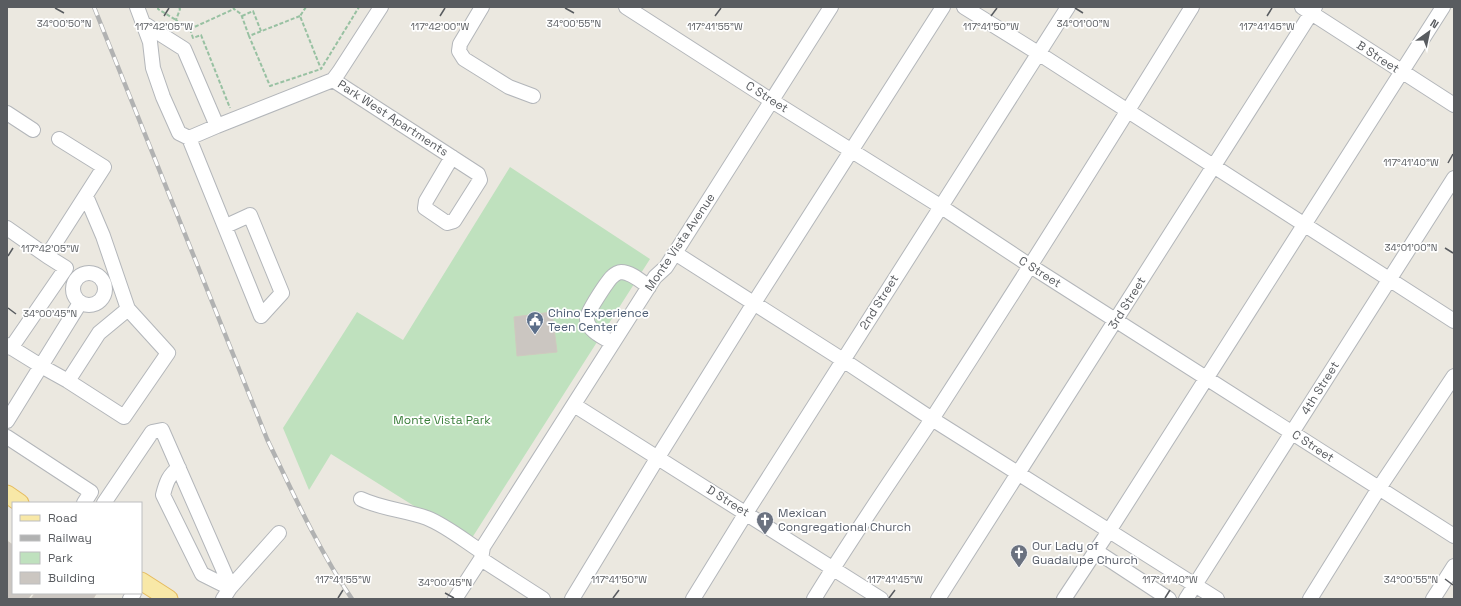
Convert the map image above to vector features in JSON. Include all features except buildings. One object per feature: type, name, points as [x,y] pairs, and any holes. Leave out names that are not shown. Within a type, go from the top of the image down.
[{"type":"main road","points":[[7,494],[19,502]]},
{"type":"main road","points":[[142,586],[169,599]]},
{"type":"street","points":[[137,7],[150,42],[153,68],[163,97],[179,132],[189,138],[226,226],[261,316],[282,293],[250,215],[226,226]]},
{"type":"street","name":"Park West Apartments","points":[[189,138],[333,80],[340,72],[381,7]]},
{"type":"street","points":[[482,7],[460,44],[459,51],[464,59],[509,87],[533,96]]},
{"type":"street","name":"C Street","points":[[626,7],[940,206],[1029,265],[1454,536]]},
{"type":"street","name":"Monte Vista Avenue","points":[[455,599],[481,556],[483,547],[655,277],[666,267],[831,7]]},
{"type":"street","points":[[572,599],[754,303],[943,7]]},
{"type":"street","points":[[964,7],[1454,321]]},
{"type":"street","name":"2nd Street","points":[[693,599],[940,206],[1068,7]]},
{"type":"street","points":[[814,599],[932,419],[1192,7]]},
{"type":"street","points":[[1064,599],[1109,531],[1443,7]]},
{"type":"street","name":"B Street","points":[[1309,9],[1401,72],[1454,105]]},
{"type":"street","name":"3rd Street","points":[[938,599],[1214,167],[1309,9]]},
{"type":"street","points":[[143,23],[184,49],[217,126]]},
{"type":"street","name":"Park West Apartments","points":[[333,80],[452,156],[478,174],[480,180],[454,221],[447,223],[425,208],[426,201],[452,156]]},
{"type":"street","points":[[7,113],[33,130]]},
{"type":"street","points":[[47,256],[104,168],[59,139]]},
{"type":"street","name":"4th Street","points":[[1186,599],[1454,178]]},
{"type":"street","points":[[66,268],[9,346],[68,381],[124,417],[168,353],[128,309],[103,236],[86,196]]},
{"type":"street","points":[[7,228],[78,277]]},
{"type":"street","points":[[675,253],[843,360],[932,419],[1217,599]]},
{"type":"street","points":[[613,343],[589,326],[587,318],[593,305],[609,280],[614,275],[621,272],[627,273],[649,287]]},
{"type":"street","points":[[88,273],[98,275],[105,283],[106,288],[104,298],[100,302],[90,306],[80,303],[74,296],[73,291],[75,281],[78,277],[88,273]]},
{"type":"street","points":[[7,421],[80,303]]},
{"type":"street","points":[[68,381],[99,333],[128,309]]},
{"type":"street","points":[[1310,599],[1379,488],[1454,376]]},
{"type":"street","name":"D Street","points":[[574,405],[881,599]]},
{"type":"street","points":[[105,502],[152,432],[162,430],[179,468],[226,593]]},
{"type":"street","points":[[7,437],[91,492],[85,502]]},
{"type":"street","points":[[179,468],[171,473],[163,495],[202,574],[226,593]]},
{"type":"street","points":[[362,499],[374,506],[394,509],[429,519],[543,599]]},
{"type":"street","points":[[226,593],[279,533]]},
{"type":"street","points":[[1096,551],[1169,599]]},
{"type":"street","points":[[1433,599],[1454,566]]},
{"type":"path","points":[[158,7],[158,9],[190,28],[193,38],[201,35],[234,119]]},
{"type":"path","points":[[176,20],[180,9],[179,7]]},
{"type":"path","points":[[249,36],[300,16],[306,7]]},
{"type":"path","points":[[190,28],[233,8],[242,16],[270,86],[321,69],[359,7]]},
{"type":"path","points":[[242,16],[253,11],[261,32]]},
{"type":"path","points":[[300,16],[321,69]]},
{"type":"green space","name":"Monte Vista Park","points":[[510,167],[650,259],[470,541],[331,454],[309,490],[283,428],[357,312],[403,340]]},
{"type":"railway","points":[[94,7],[267,439],[317,541],[352,599]]},
{"type":"place","name":"Chino Experience Teen Center","points":[[535,335]]},
{"type":"place","name":"Mexican Congregational Church","points":[[765,535]]},
{"type":"place","name":"Our Lady of Guadalupe Church","points":[[1019,568]]}]
